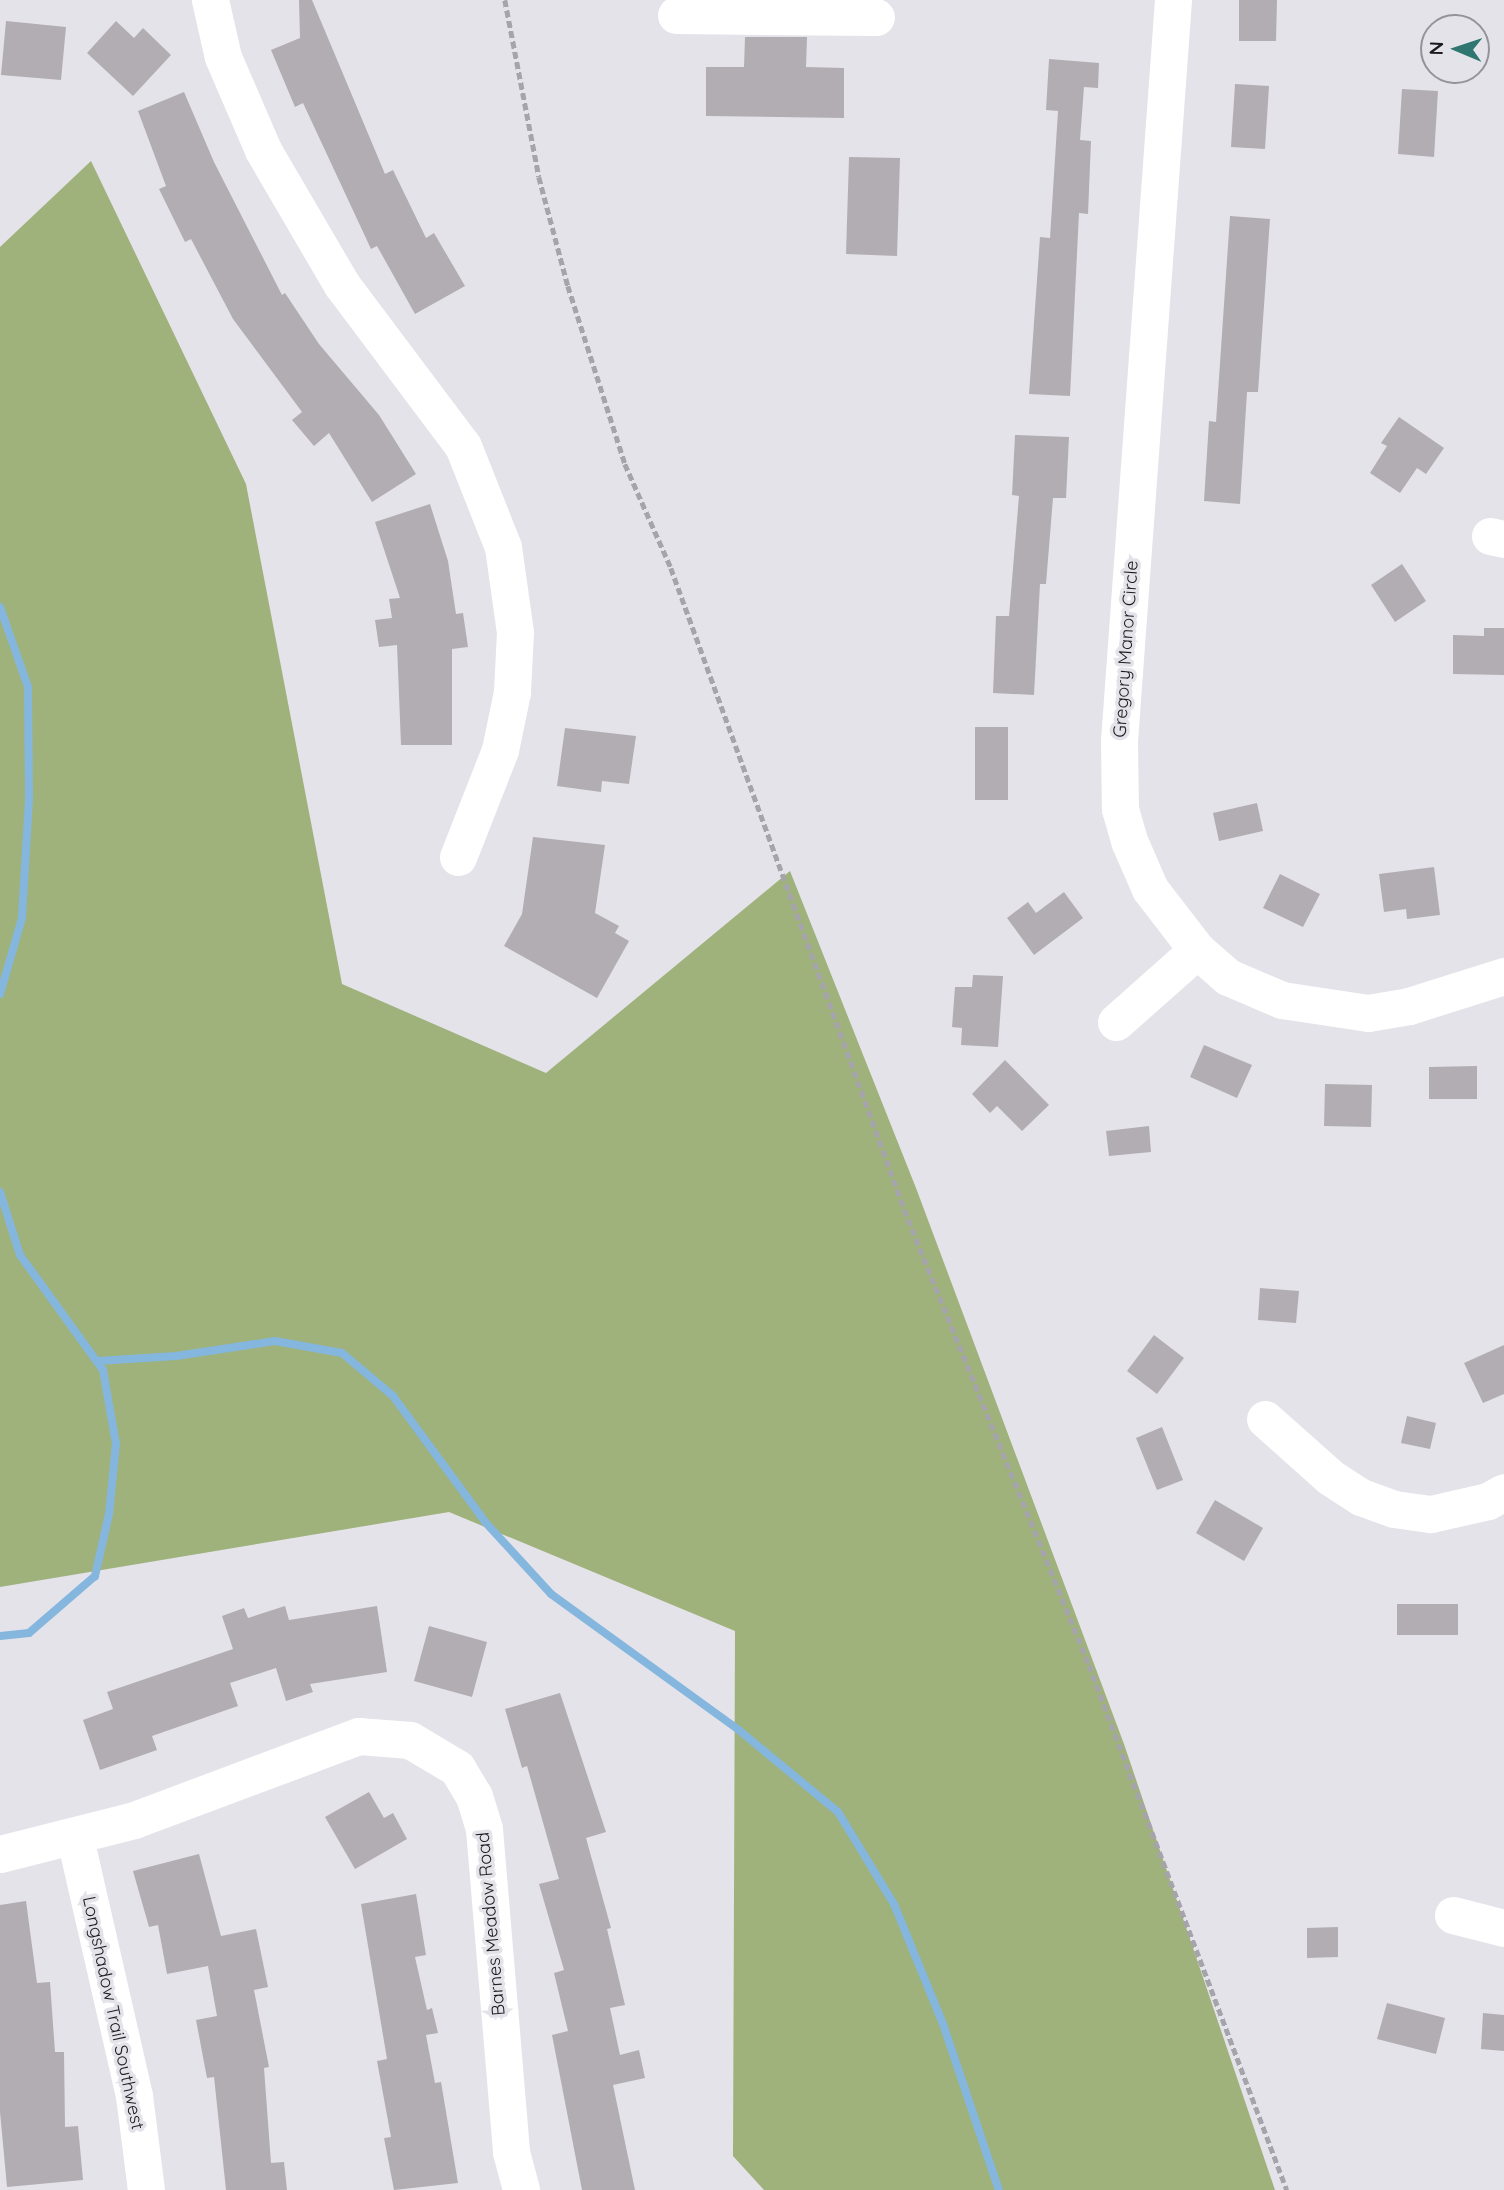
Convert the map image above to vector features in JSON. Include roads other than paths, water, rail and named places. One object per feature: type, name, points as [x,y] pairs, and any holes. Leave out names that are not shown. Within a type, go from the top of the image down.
[{"type":"street","points":[[210,0],[223,57],[263,150],[342,285],[463,446],[503,547],[515,632],[512,692],[500,750],[458,857]]},
{"type":"street","name":"Gregory Manor Circle","points":[[1173,0],[1119,741],[1120,809],[1150,889],[1197,950],[1228,977],[1282,1000],[1367,1013],[1409,1006],[1504,976]]},
{"type":"street","points":[[676,7],[876,17]]},
{"type":"street","points":[[1116,1022],[1197,950]]},
{"type":"street","points":[[1265,1419],[1330,1477],[1362,1497],[1394,1509],[1431,1514],[1488,1501],[1504,1492]]},
{"type":"street","name":"Barnes Meadow Road","points":[[0,1854],[75,1838],[359,1736],[410,1740],[457,1768],[474,1796],[484,1829],[511,2152],[521,2190]]},
{"type":"street","name":"Longshadow Trail Southwest","points":[[75,1838],[134,2096],[146,2190]]},
{"type":"street","points":[[1453,1915],[1504,1928]]},
{"type":"waterway","points":[[0,607],[28,687],[29,799],[22,918],[0,994]]},
{"type":"waterway","points":[[0,1192],[20,1255],[103,1370],[116,1444],[109,1514],[95,1576],[29,1633],[0,1636]]},
{"type":"waterway","points":[[98,1361],[176,1356],[275,1341],[342,1353],[393,1396],[486,1523],[551,1594],[740,1731],[838,1812],[894,1904],[943,2024],[999,2190]]}]
